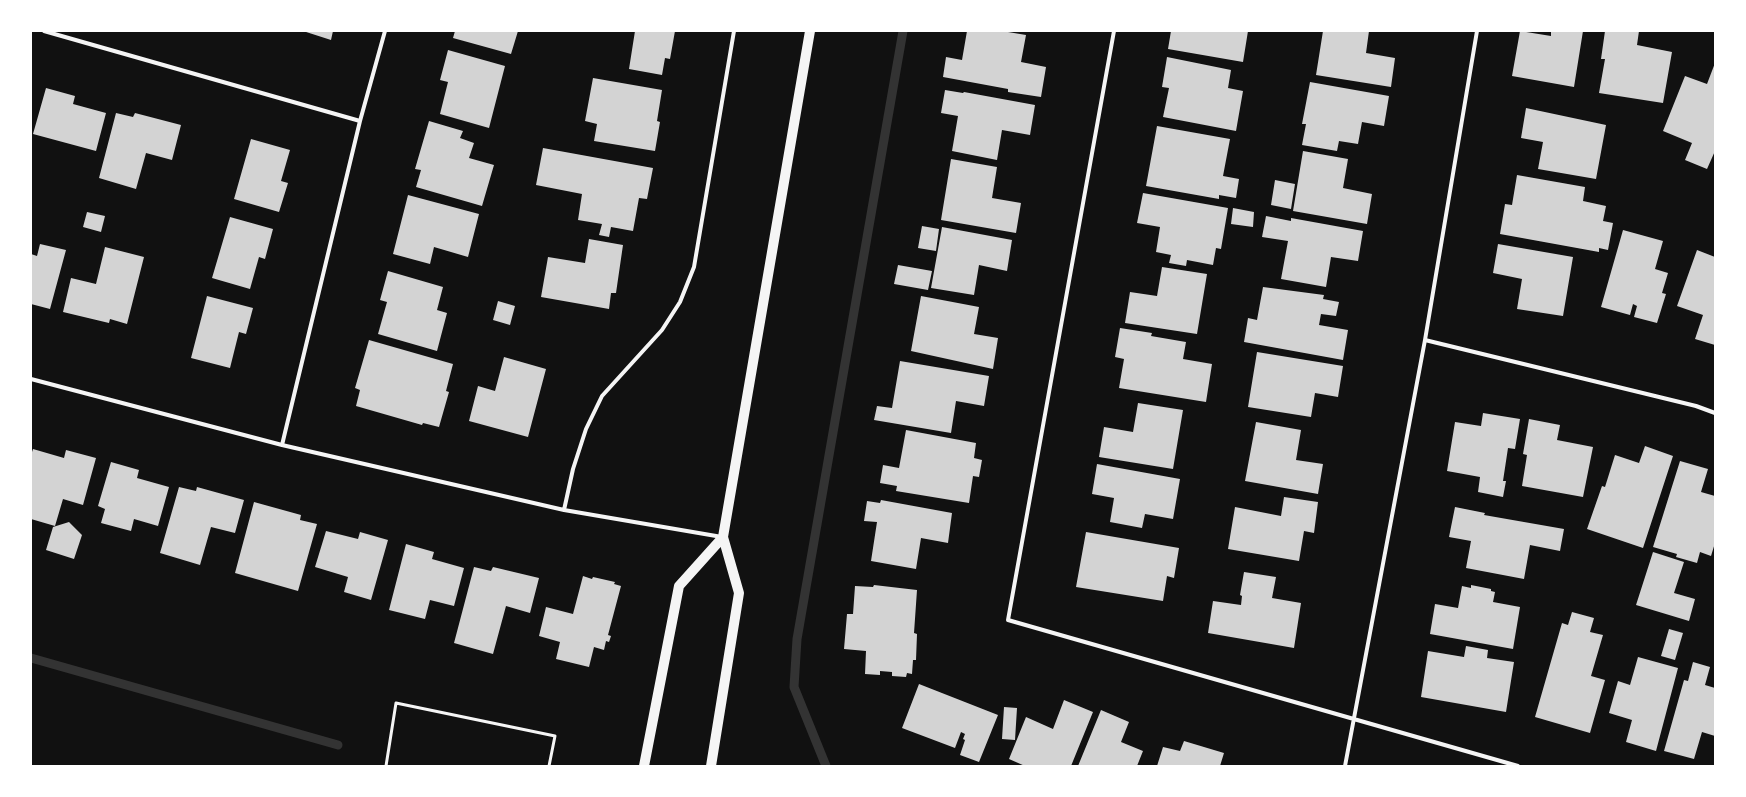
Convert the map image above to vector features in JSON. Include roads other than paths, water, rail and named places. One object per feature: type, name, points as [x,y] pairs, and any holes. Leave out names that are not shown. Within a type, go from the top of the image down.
[{"type":"main road","points":[[710,766],[739,593],[723,537],[810,31]]},
{"type":"main road","points":[[644,766],[679,586],[723,537]]},
{"type":"street","points":[[44,31],[360,121]]},
{"type":"street","points":[[282,445],[360,121],[385,31]]},
{"type":"street","points":[[564,510],[577,456],[586,429],[602,396],[662,330],[680,302],[694,267],[734,31]]},
{"type":"street","points":[[1114,31],[1008,620],[1518,766]]},
{"type":"street","points":[[1345,766],[1425,340],[1477,31]]},
{"type":"street","points":[[1425,340],[1696,406],[1715,413]]},
{"type":"street","points":[[31,379],[282,445],[564,510],[723,537]]},
{"type":"lane","points":[[386,766],[396,703],[555,736],[549,766]]},
{"type":"waterway","points":[[826,766],[794,687],[797,639],[903,31]]},
{"type":"waterway","points":[[31,658],[338,745]]}]
